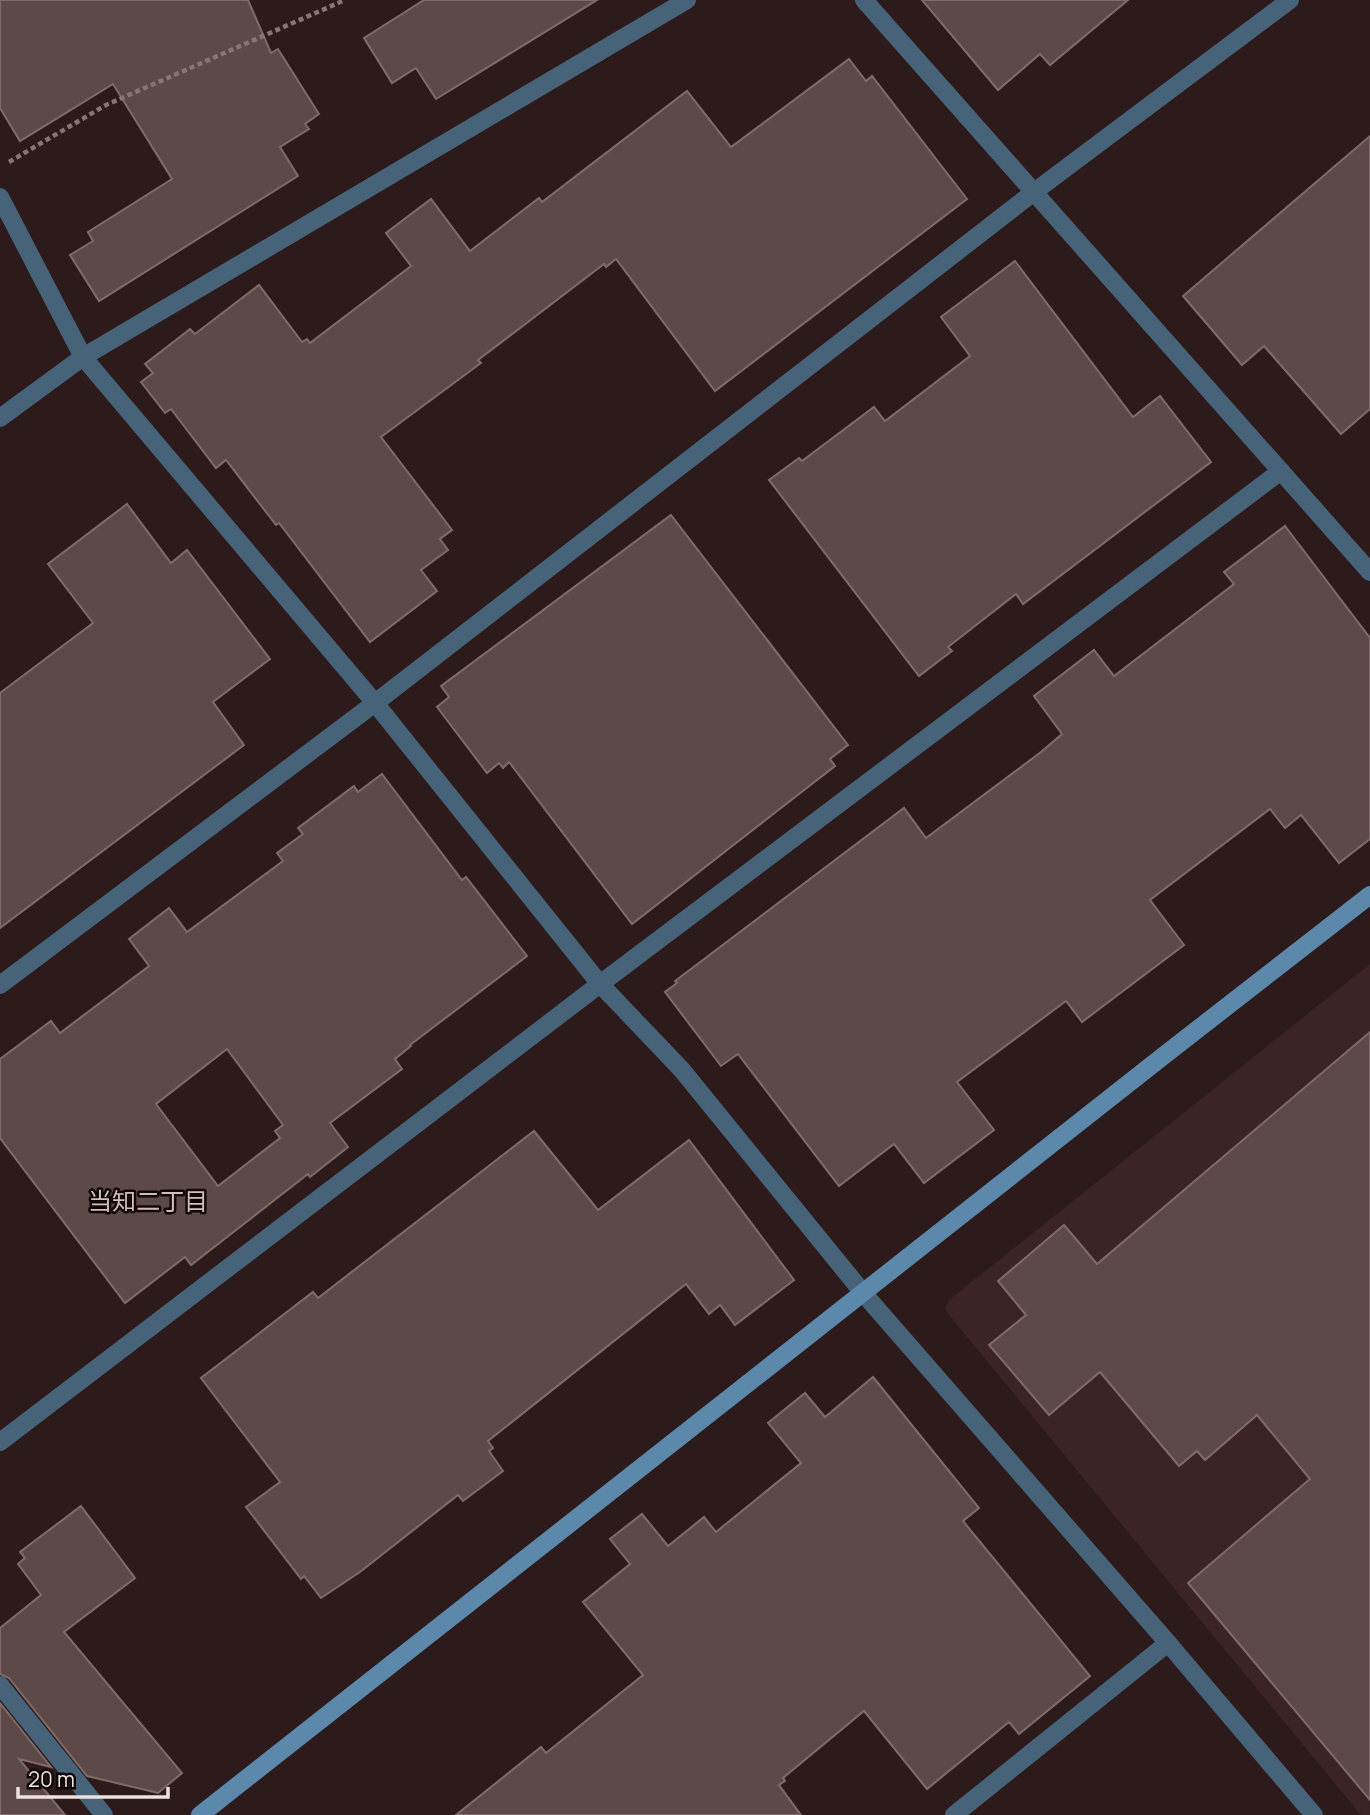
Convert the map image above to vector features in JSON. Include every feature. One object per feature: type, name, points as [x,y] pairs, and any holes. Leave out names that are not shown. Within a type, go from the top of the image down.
[{"type":"street","points":[[0,418],[83,357],[687,0]]},
{"type":"street","points":[[864,0],[1370,572]]},
{"type":"street","points":[[0,985],[375,703],[1034,192],[1290,0]]},
{"type":"street","points":[[0,197],[83,357],[375,703],[600,984],[682,1070],[864,1293],[1314,1815]]},
{"type":"street","points":[[0,1442],[600,984],[1281,471]]},
{"type":"street","points":[[200,1815],[1093,1110],[1370,895]]},
{"type":"street","points":[[954,1815],[1168,1643]]},
{"type":"street","points":[[0,1685],[104,1815]]},
{"type":"path","points":[[0,167],[106,105],[345,0]]},
{"type":"shaded area","points":[[1370,964],[1370,1815],[1361,1815],[945,1310],[949,1300]]},
{"type":"building","points":[[0,0],[248,0],[271,53],[278,49],[319,114],[305,124],[309,129],[280,147],[298,176],[99,301],[70,255],[93,241],[88,232],[172,179],[113,84],[20,141],[0,108]]},
{"type":"building","points":[[424,0],[597,0],[436,99],[416,68],[392,83],[364,38]]},
{"type":"building","points":[[922,0],[1128,0],[1050,65],[1040,54],[998,90]]},
{"type":"building","points":[[849,59],[866,81],[872,76],[967,199],[715,391],[616,259],[606,267],[604,264],[478,360],[481,363],[381,437],[452,530],[440,539],[448,550],[421,570],[437,591],[370,642],[279,523],[276,525],[226,460],[216,468],[171,409],[165,413],[141,382],[153,373],[145,364],[190,329],[195,334],[259,285],[302,342],[307,339],[310,343],[411,266],[386,233],[431,199],[470,251],[539,198],[542,202],[687,91],[731,147]]},
{"type":"building","points":[[1370,136],[1370,409],[1341,434],[1264,346],[1242,365],[1183,296]]},
{"type":"building","points":[[1015,261],[1133,417],[1160,396],[1211,462],[1023,604],[1016,594],[948,647],[952,651],[919,676],[769,480],[799,458],[802,461],[874,407],[885,421],[970,356],[941,317]]},
{"type":"building","points":[[127,504],[171,563],[187,550],[270,659],[213,702],[244,745],[0,928],[0,693],[93,623],[48,564]]},
{"type":"building","points":[[671,515],[848,745],[830,759],[835,766],[632,924],[509,762],[503,768],[499,763],[487,773],[437,707],[449,697],[441,686]]},
{"type":"building","points":[[1285,526],[1370,638],[1370,839],[1339,863],[1301,815],[1285,828],[1270,809],[1150,900],[1184,945],[1082,1022],[1066,1001],[957,1082],[994,1130],[924,1183],[894,1144],[839,1186],[738,1054],[721,1066],[665,992],[677,983],[675,981],[904,808],[926,838],[1041,752],[1062,734],[1034,696],[1094,650],[1114,676],[1234,584],[1224,572]]},
{"type":"building","points":[[382,774],[462,880],[466,877],[527,956],[410,1045],[395,1059],[402,1069],[330,1123],[348,1147],[310,1177],[308,1174],[191,1265],[185,1257],[125,1303],[0,1138],[0,1059],[51,1021],[60,1033],[149,966],[129,939],[169,908],[187,932],[283,861],[277,853],[303,834],[298,828],[354,786],[358,792]],"holes":[[[227,1049],[283,1125],[275,1131],[280,1138],[218,1186],[156,1104]]]},
{"type":"building","points":[[1370,1032],[1370,1800],[1188,1583],[1310,1479],[1257,1415],[1205,1460],[1197,1451],[1179,1466],[1100,1372],[1049,1415],[989,1345],[1026,1315],[998,1281],[1064,1225],[1097,1264]]},
{"type":"building","points":[[534,1131],[598,1210],[689,1140],[794,1280],[735,1325],[720,1305],[709,1314],[686,1284],[488,1441],[493,1448],[489,1451],[503,1471],[463,1501],[458,1495],[360,1572],[321,1598],[304,1576],[301,1579],[246,1507],[280,1482],[201,1378],[313,1292],[318,1298]]},
{"type":"building","points":[[873,1377],[979,1508],[963,1521],[1090,1676],[1019,1734],[1009,1722],[927,1789],[864,1711],[783,1778],[785,1781],[779,1785],[801,1815],[456,1815],[541,1747],[546,1753],[643,1675],[583,1602],[630,1564],[610,1539],[642,1514],[668,1546],[704,1517],[716,1532],[801,1463],[768,1423],[805,1393],[825,1417]]},
{"type":"building","points":[[81,1506],[135,1578],[64,1632],[182,1773],[158,1793],[87,1776],[9,1678],[0,1674],[0,1628],[41,1595],[18,1564],[25,1558],[20,1552]]},
{"type":"building","points":[[0,1703],[51,1767],[19,1759],[65,1815],[0,1815]]},
{"type":"district","name":"当知二丁目","points":[[148,1202]]}]
